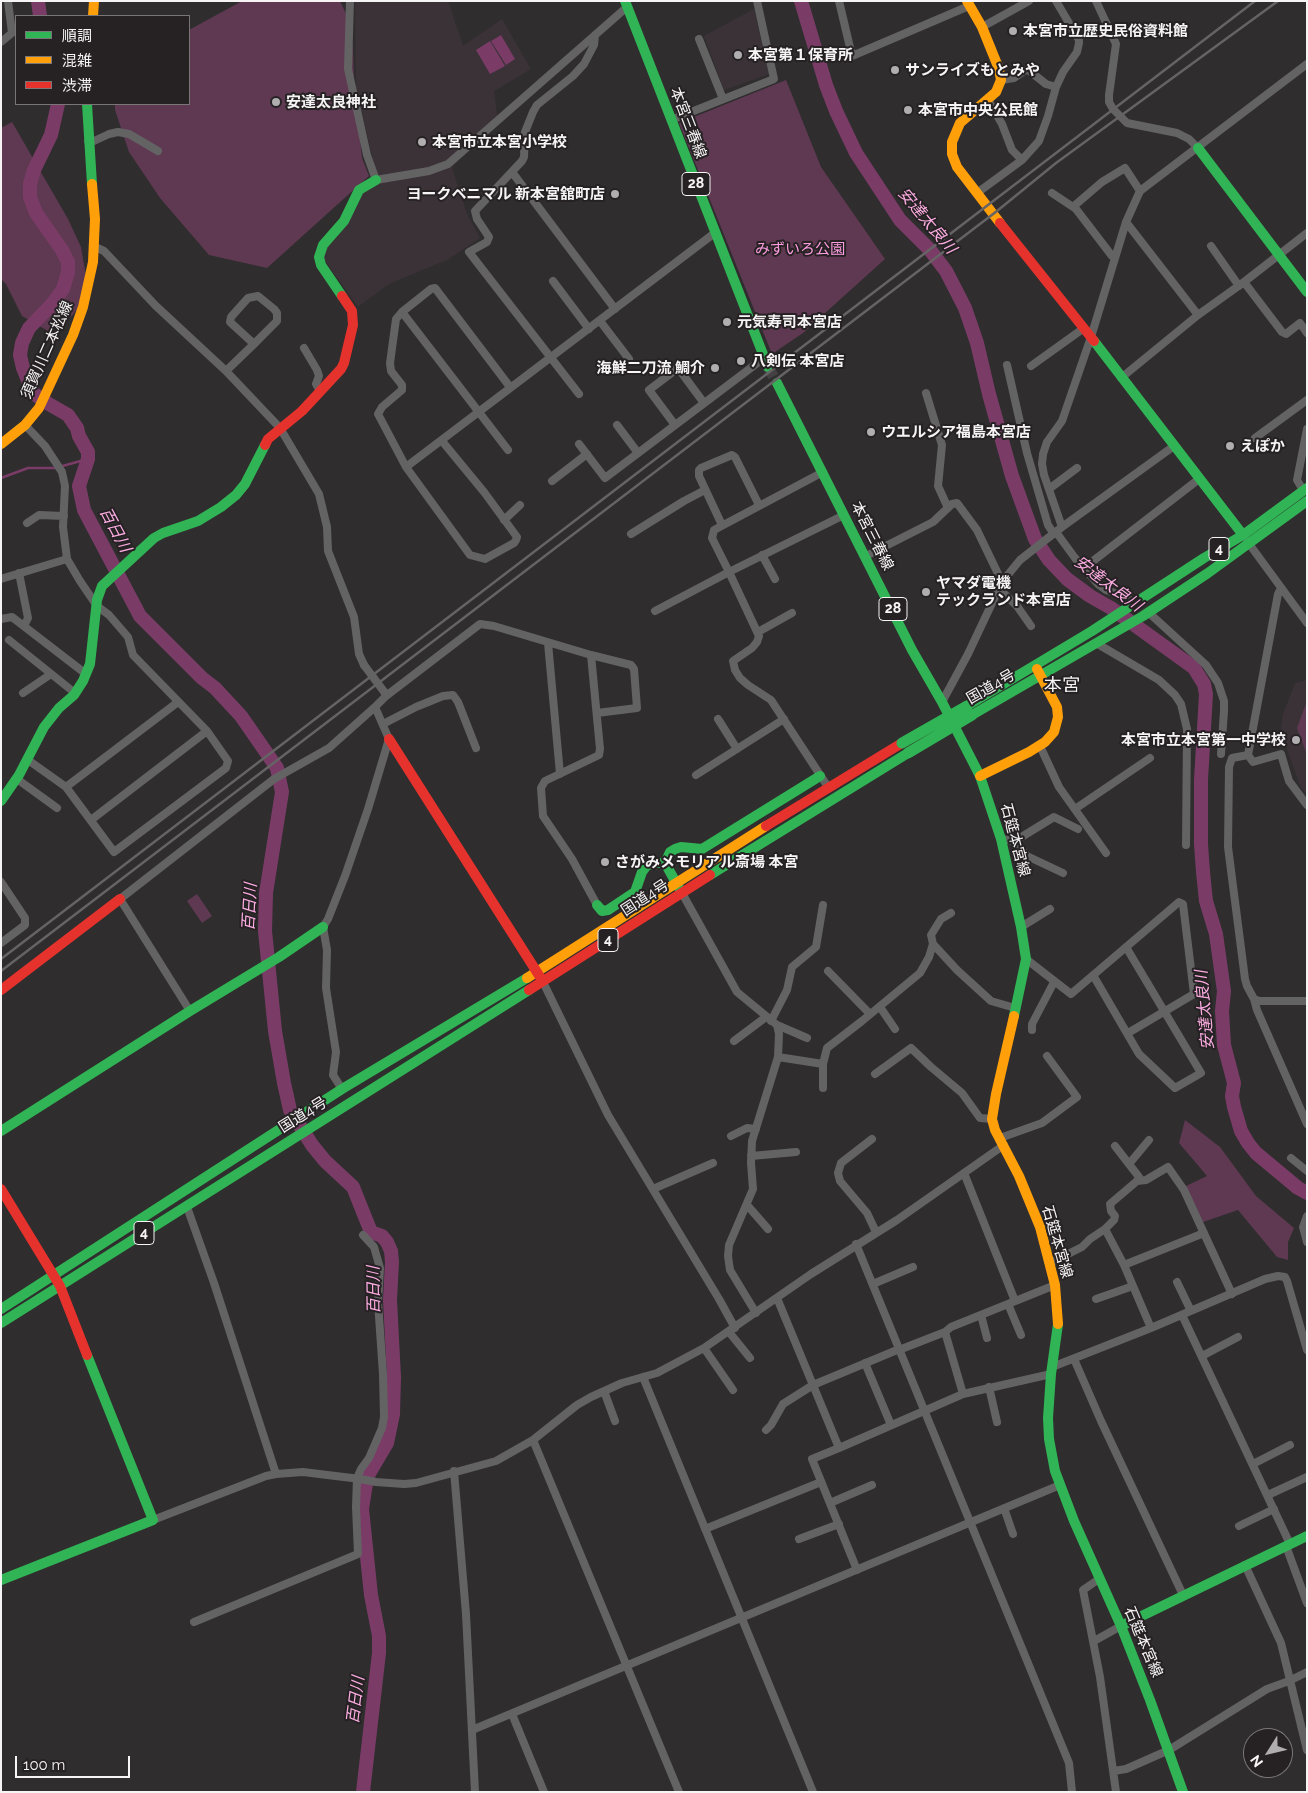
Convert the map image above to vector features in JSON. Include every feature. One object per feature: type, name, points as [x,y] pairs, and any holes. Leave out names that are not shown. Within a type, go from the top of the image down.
[{"type":"main road","points":[[93,15],[94,1]]},
{"type":"main road","name":"本宮三春線","points":[[628,3],[671,120],[766,363]]},
{"type":"main road","points":[[968,4],[982,27],[999,69],[1001,80],[996,92],[960,123],[952,142],[952,154],[957,167],[1246,539]]},
{"type":"main road","name":"須賀川二本松線","points":[[1,444],[24,425],[39,408],[83,307],[93,262],[95,219],[88,141],[87,105]]},
{"type":"main road","points":[[1198,148],[1307,292]]},
{"type":"main road","points":[[1,801],[17,779],[47,722],[75,693],[86,674],[90,664],[99,592],[108,580],[154,538],[198,521],[221,507],[245,484],[268,439],[302,411],[344,363],[353,325],[353,316],[347,302],[321,265],[318,257],[319,252],[344,221],[359,190],[376,180]]},
{"type":"main road","name":"本宮三春線","points":[[777,383],[912,650],[942,702]]},
{"type":"main road","name":"国道4号","points":[[1,1323],[57,1281],[278,1130],[342,1089],[536,972],[818,807],[905,748],[969,710],[1038,671],[1098,642],[1146,614],[1208,573],[1246,539],[1306,493]]},
{"type":"main road","name":"国道4号","points":[[1038,671],[1092,632],[1204,558],[1246,539]]},
{"type":"main road","points":[[980,776],[1040,746],[1054,732],[1058,717],[1054,699],[1038,671]]},
{"type":"main road","name":"石筵本宮線","points":[[942,702],[980,776],[1001,839],[1021,927],[1026,959],[992,1118],[1020,1176],[1040,1227],[1055,1285],[1058,1326],[1048,1418],[1049,1439],[1055,1471],[1099,1579],[1121,1626],[1169,1750],[1183,1792]]},
{"type":"main road","points":[[389,739],[543,982]]},
{"type":"main road","name":"国道4号","points":[[1,1310],[57,1281],[187,1207],[543,982],[828,787],[905,748]]},
{"type":"main road","points":[[664,864],[670,852],[674,849],[681,847],[702,849],[820,776]]},
{"type":"main road","points":[[664,864],[679,888]]},
{"type":"main road","points":[[597,905],[602,911],[616,905],[635,892],[642,872],[647,865],[664,864]]},
{"type":"main road","points":[[1,990],[120,900]]},
{"type":"main road","points":[[1,1131],[279,957],[322,927]]},
{"type":"main road","points":[[1,1189],[57,1281],[154,1520],[1,1580]]},
{"type":"main road","points":[[1121,1626],[1245,1564],[1307,1536]]},
{"type":"street","points":[[1,42],[12,33],[8,1]]},
{"type":"street","points":[[350,1],[348,69],[367,155],[376,180],[429,171],[448,164],[595,35],[628,3]]},
{"type":"street","points":[[671,120],[774,79],[757,1]]},
{"type":"street","points":[[839,1],[852,56],[968,4]]},
{"type":"street","points":[[982,27],[1029,1]]},
{"type":"street","points":[[977,193],[1022,160],[1039,141],[1056,86],[1077,52],[1080,44],[1079,40],[1056,1]]},
{"type":"street","points":[[1096,1],[1116,44],[1109,95],[1109,102],[1113,109],[1127,123],[1177,133],[1189,139],[1198,148]]},
{"type":"street","points":[[579,394],[470,252],[486,242],[489,237],[477,219],[475,211],[522,161],[525,132],[537,105],[573,76],[584,64],[594,45],[595,35]]},
{"type":"street","points":[[699,39],[723,99]]},
{"type":"street","points":[[1056,532],[1049,488],[1042,464],[1043,454],[1047,442],[1062,421],[1087,333],[1115,258],[1126,222],[1140,191],[1307,64]]},
{"type":"street","points":[[1001,80],[1014,78],[1027,69],[1046,84],[1056,86]]},
{"type":"street","points":[[988,100],[1002,124],[1012,150],[1022,160]]},
{"type":"street","points":[[88,141],[94,141],[118,132],[129,134],[158,151]]},
{"type":"street","points":[[1074,206],[1102,182],[1125,168],[1140,191]]},
{"type":"street","points":[[512,172],[615,309]]},
{"type":"street","points":[[1052,192],[1074,206],[1115,258]]},
{"type":"street","points":[[1126,222],[1198,315]]},
{"type":"street","points":[[406,467],[716,232]]},
{"type":"street","points":[[1121,378],[1198,315],[1307,233]]},
{"type":"street","points":[[93,246],[104,251],[156,306],[226,372],[280,428],[320,494],[327,527],[328,551],[354,617],[360,654],[364,665],[385,695]]},
{"type":"street","points":[[1211,246],[1282,332],[1286,334],[1300,323],[1307,333]]},
{"type":"street","points":[[553,281],[589,329]]},
{"type":"street","points":[[442,441],[484,492],[516,537],[516,540],[485,559],[470,555],[406,467],[378,414],[382,407],[402,390],[402,384],[392,370],[390,363],[396,319],[431,289],[435,288],[510,388]]},
{"type":"street","points":[[226,372],[254,344],[276,321],[277,312],[258,296],[248,298],[231,317],[230,322],[254,344]]},
{"type":"street","points":[[402,312],[508,450]]},
{"type":"street","points":[[600,321],[629,359]]},
{"type":"street","points":[[1031,366],[1087,333]]},
{"type":"street","points":[[304,348],[317,370],[319,376],[316,384],[320,391]]},
{"type":"street","points":[[580,444],[605,478],[704,403],[766,363]]},
{"type":"street","points":[[1007,365],[1027,453],[1048,525],[1056,532],[1075,558],[1098,584],[1106,590],[1126,597],[1135,604]]},
{"type":"street","points":[[675,425],[649,390],[678,368],[704,403]]},
{"type":"street","points":[[926,393],[942,444],[943,454],[938,486],[948,508]]},
{"type":"street","points":[[1254,438],[1307,400]]},
{"type":"street","points":[[24,425],[45,446],[58,463],[62,472],[65,486],[63,527],[67,559],[80,581],[97,606],[109,615],[128,637],[133,655],[208,731],[228,761],[226,768],[114,852],[66,787],[28,760]]},
{"type":"street","points":[[617,425],[638,453]]},
{"type":"street","points":[[1306,493],[1297,480],[1307,429]]},
{"type":"street","points":[[942,702],[968,654],[1000,586],[1020,560],[1174,446]]},
{"type":"street","points":[[552,481],[587,454]]},
{"type":"street","points":[[722,525],[699,476],[699,470],[732,455],[735,457],[759,505]]},
{"type":"street","points":[[1049,488],[1077,468]]},
{"type":"street","points":[[823,472],[722,525],[714,530],[712,538],[759,636],[752,648],[733,661],[735,670],[748,685],[772,700],[828,787]]},
{"type":"street","points":[[1093,561],[1199,479]]},
{"type":"street","points":[[631,534],[705,490]]},
{"type":"street","points":[[866,556],[933,522],[954,503],[957,503],[983,541],[1000,586],[1031,626]]},
{"type":"street","points":[[504,520],[520,505]]},
{"type":"street","points":[[28,524],[39,515],[64,516]]},
{"type":"street","points":[[654,611],[844,515]]},
{"type":"street","points":[[1246,539],[1307,623]]},
{"type":"street","points":[[762,555],[775,579]]},
{"type":"street","points":[[1,579],[67,559]]},
{"type":"street","points":[[19,573],[28,618],[24,626]]},
{"type":"street","points":[[1281,588],[1278,594],[1248,755],[1253,762],[1281,754],[1289,781],[1307,805]]},
{"type":"street","points":[[758,632],[792,613]]},
{"type":"street","points":[[1146,614],[1206,665],[1218,682],[1224,700],[1220,754]]},
{"type":"street","points":[[1,619],[12,618],[86,674]]},
{"type":"street","points":[[190,1011],[120,900],[274,778],[329,748],[375,707],[385,695],[480,624],[494,626],[548,643],[631,665],[634,669],[637,708],[597,712]]},
{"type":"street","points":[[9,640],[75,693]]},
{"type":"street","points":[[1098,642],[1159,680],[1175,695],[1180,704],[1187,729],[1186,846]]},
{"type":"street","points":[[548,643],[560,774]]},
{"type":"street","points":[[591,655],[599,755],[545,782],[541,788],[543,816],[572,859],[597,905]]},
{"type":"street","points":[[23,693],[51,674]]},
{"type":"street","points":[[383,724],[416,707],[449,694],[453,695],[458,702],[476,748]]},
{"type":"street","points":[[66,787],[178,702]]},
{"type":"street","points":[[342,1089],[334,1075],[336,1052],[326,988],[327,950],[322,927],[328,920],[348,868],[389,739],[375,707]]},
{"type":"street","points":[[718,718],[738,749]]},
{"type":"street","points":[[696,775],[784,719]]},
{"type":"street","points":[[91,820],[208,731]]},
{"type":"street","points":[[1040,746],[1059,787],[1106,853]]},
{"type":"street","points":[[1248,755],[1232,758],[1230,763],[1228,847],[1245,979],[1307,1124]]},
{"type":"street","points":[[1075,809],[1150,758]]},
{"type":"street","points":[[17,779],[57,808]]},
{"type":"street","points":[[1001,839],[1015,841],[1054,817],[1078,829]]},
{"type":"street","points":[[1015,841],[1027,856],[1062,873]]},
{"type":"street","points":[[1,882],[25,918],[25,925],[1,943]]},
{"type":"street","points":[[679,888],[737,992],[772,1021],[807,1038]]},
{"type":"street","points":[[1026,959],[1071,994],[1179,902],[1183,904],[1194,994],[1128,1034]]},
{"type":"street","points":[[734,1041],[772,1021],[787,990],[792,967],[816,948],[823,904]]},
{"type":"street","points":[[1021,927],[1050,909]]},
{"type":"street","points":[[823,1088],[823,1064],[827,1048],[920,973],[929,957],[933,944],[931,935],[941,919],[951,913]]},
{"type":"street","points":[[933,944],[957,970],[991,1001],[1015,1008]]},
{"type":"street","points":[[1093,975],[1139,1054],[1175,1088],[1201,1073],[1126,947]]},
{"type":"street","points":[[828,971],[870,1014]]},
{"type":"street","points":[[543,982],[608,1115],[750,1358]]},
{"type":"street","points":[[1032,1030],[1032,1024],[1054,982]]},
{"type":"street","points":[[1254,999],[1260,1001],[1307,1000]]},
{"type":"street","points":[[880,1007],[895,1029]]},
{"type":"street","points":[[756,1312],[730,1270],[728,1256],[730,1245],[753,1189],[752,1141],[778,1057],[779,1034],[772,1021]]},
{"type":"street","points":[[874,1074],[911,1048],[962,1093],[980,1118],[992,1118]]},
{"type":"street","points":[[154,1520],[266,1476],[276,1474],[303,1472],[404,1484],[416,1483],[496,1461],[533,1440],[577,1405],[604,1391],[673,1365],[704,1348],[856,1244],[897,1220],[964,1173],[1002,1141],[1042,1123],[1077,1097],[1047,1056]]},
{"type":"street","points":[[778,1057],[823,1064]]},
{"type":"street","points":[[731,1136],[747,1128],[756,1129]]},
{"type":"street","points":[[872,1139],[841,1163],[838,1173],[840,1181],[867,1214],[876,1232]]},
{"type":"street","points":[[1130,1164],[1149,1140]]},
{"type":"street","points":[[1115,1146],[1139,1177],[1137,1181]]},
{"type":"street","points":[[751,1156],[796,1152]]},
{"type":"street","points":[[1291,1158],[1307,1171]]},
{"type":"street","points":[[653,1190],[713,1163]]},
{"type":"street","points":[[1050,1263],[1082,1247],[1105,1229],[1114,1220],[1115,1216],[1111,1211],[1110,1204],[1137,1181],[1146,1180],[1168,1167],[1184,1190],[1232,1294]]},
{"type":"street","points":[[964,1173],[1012,1303],[1020,1335]]},
{"type":"street","points":[[747,1206],[768,1230]]},
{"type":"street","points":[[187,1207],[214,1282],[276,1474]]},
{"type":"street","points":[[1305,1221],[1307,1242]]},
{"type":"street","points":[[1105,1229],[1124,1265],[1151,1328]]},
{"type":"street","points":[[1124,1265],[1204,1233]]},
{"type":"street","points":[[194,1622],[358,1554],[356,1507],[358,1479],[361,1469],[369,1458],[382,1428],[384,1417],[378,1302],[380,1268],[374,1247],[363,1235]]},
{"type":"street","points":[[856,1244],[1069,1763],[1072,1792]]},
{"type":"street","points":[[873,1284],[913,1267]]},
{"type":"street","points":[[857,1570],[812,1459],[963,1394],[1052,1371],[1074,1359],[1265,1279],[1278,1276],[1285,1277],[1307,1350]]},
{"type":"street","points":[[1177,1282],[1191,1311]]},
{"type":"street","points":[[766,1430],[783,1404],[813,1385],[1055,1285]]},
{"type":"street","points":[[1096,1300],[1133,1286]]},
{"type":"street","points":[[777,1298],[839,1448]]},
{"type":"street","points":[[1182,1314],[1274,1508],[1307,1603]]},
{"type":"street","points":[[981,1315],[987,1338]]},
{"type":"street","points":[[945,1332],[963,1394]]},
{"type":"street","points":[[1202,1356],[1238,1337]]},
{"type":"street","points":[[704,1348],[732,1390]]},
{"type":"street","points":[[1074,1359],[1183,1595]]},
{"type":"street","points":[[865,1363],[891,1425]]},
{"type":"street","points":[[643,1377],[813,1792]]},
{"type":"street","points":[[989,1387],[997,1422]]},
{"type":"street","points":[[604,1391],[615,1421]]},
{"type":"street","points":[[533,1440],[679,1792]]},
{"type":"street","points":[[1253,1464],[1290,1445]]},
{"type":"street","points":[[454,1472],[466,1614],[475,1792]]},
{"type":"street","points":[[1268,1495],[1307,1477]]},
{"type":"street","points":[[705,1529],[821,1482]]},
{"type":"street","points":[[830,1503],[872,1485]]},
{"type":"street","points":[[472,1730],[1060,1485]]},
{"type":"street","points":[[1004,1508],[1013,1534]]},
{"type":"street","points":[[1239,1526],[1274,1508]]},
{"type":"street","points":[[799,1539],[838,1524]]},
{"type":"street","points":[[1245,1564],[1281,1643],[1307,1750]]},
{"type":"street","points":[[1099,1579],[1083,1590],[1094,1641],[1116,1792]]},
{"type":"street","points":[[1094,1641],[1121,1626]]},
{"type":"street","points":[[1114,1771],[1126,1769],[1169,1750],[1267,1689],[1307,1672]]},
{"type":"street","points":[[512,1714],[544,1792]]},
{"type":"shaded area","name":"本宮市立本宮小学校","points":[[355,1],[448,1],[463,46],[502,19],[531,69],[494,91],[497,115],[452,168],[467,214],[480,238],[449,259],[389,284],[358,307],[323,256],[325,249],[339,235],[360,195],[371,186],[377,186],[376,173],[356,86]]},
{"type":"shaded area","name":"本宮第１保育所","points":[[754,9],[769,74],[724,90],[704,36]]},
{"type":"shaded area","points":[[501,35],[515,59],[506,65],[491,41]]},
{"type":"shaded area","points":[[490,41],[505,66],[490,74],[476,50]]},
{"type":"shaded area","name":"本宮市立本宮第一中学校","points":[[1307,680],[1307,794],[1301,788],[1281,728],[1283,714],[1295,683]]},
{"type":"green space","points":[[242,1],[340,1],[347,16],[353,48],[354,84],[362,158],[369,176],[267,268],[209,255],[160,198],[129,152],[115,110],[115,105],[190,105],[190,29]]},
{"type":"green space","name":"みずいろ公園","points":[[786,80],[821,167],[885,259],[803,333],[772,354],[679,123]]},
{"type":"green space","points":[[12,122],[68,219],[81,247],[89,293],[72,316],[48,331],[22,316],[6,284],[1,279],[1,128]]},
{"type":"green space","points":[[1307,701],[1307,755],[1297,728]]},
{"type":"green space","points":[[197,894],[212,916],[202,923],[187,901]]},
{"type":"green space","points":[[1185,1120],[1220,1147],[1256,1196],[1294,1228],[1288,1242],[1288,1260],[1277,1257],[1238,1210],[1203,1222],[1186,1186],[1207,1176],[1179,1143]]},
{"type":"waterway","name":"百日川","points":[[38,1],[40,15]]},
{"type":"waterway","name":"安達太良川","points":[[801,1],[826,85],[856,153],[900,220],[930,250],[946,271],[965,308],[977,343],[1012,476],[1035,539],[1049,560],[1067,579],[1090,596],[1111,608],[1194,668],[1204,684],[1206,694],[1201,780],[1201,844],[1206,901],[1216,934],[1224,991],[1222,1011],[1224,1045],[1234,1083],[1232,1096],[1234,1107],[1241,1131],[1256,1153],[1298,1188],[1307,1193]]},
{"type":"waterway","name":"百日川","points":[[58,105],[51,135],[34,170],[30,184],[30,197],[36,213],[62,250],[68,262],[68,272],[63,289],[53,303],[29,328],[22,343],[20,355],[23,368],[33,393],[68,415],[77,428],[79,436],[88,452],[88,459],[79,486],[84,510],[140,616],[202,678],[215,688],[241,716],[277,768],[282,792],[266,893],[265,931],[275,1031],[290,1110],[312,1145],[325,1161],[353,1187],[371,1232],[382,1236],[391,1251],[390,1300],[394,1377],[393,1414],[387,1443],[367,1477],[362,1509],[371,1595],[379,1636],[379,1653],[363,1792]]},
{"type":"waterway","points":[[1,478],[28,468],[55,468],[88,459]]},
{"type":"tunnel","points":[[768,367],[777,383]]},
{"type":"railway","points":[[1,959],[1255,1]]},
{"type":"railway","points":[[1,971],[997,211],[1056,163],[1278,1]]},
{"type":"traffic: fast","points":[[625,1],[768,367]]},
{"type":"traffic: fast","points":[[87,105],[92,184]]},
{"type":"traffic: fast","points":[[1198,148],[1307,292]]},
{"type":"traffic: fast","points":[[342,296],[321,265],[319,257],[323,245],[344,221],[359,190],[376,180]]},
{"type":"traffic: fast","points":[[1094,341],[1243,535]]},
{"type":"traffic: fast","points":[[777,383],[912,650],[942,702]]},
{"type":"traffic: fast","points":[[1,801],[19,775],[44,727],[59,708],[74,695],[83,681],[90,664],[97,600],[102,586],[154,538],[198,521],[236,495],[245,484],[265,445]]},
{"type":"traffic: fast","points":[[967,706],[1092,631],[1204,558],[1243,535],[1307,488]]},
{"type":"traffic: fast","points":[[972,715],[1143,616],[1208,573],[1307,501]]},
{"type":"traffic: fast","points":[[942,702],[980,776],[1001,839],[1021,927],[1026,959],[1014,1016]]},
{"type":"traffic: fast","points":[[902,743],[967,706]]},
{"type":"traffic: fast","points":[[908,753],[972,715]]},
{"type":"traffic: fast","points":[[710,875],[908,753]]},
{"type":"traffic: fast","points":[[665,863],[670,852],[675,849],[681,847],[702,849],[820,776]]},
{"type":"traffic: fast","points":[[597,905],[602,911],[608,910],[635,892],[642,872],[647,865],[656,863],[665,863],[679,888]]},
{"type":"traffic: fast","points":[[1,1131],[279,957],[323,927]]},
{"type":"traffic: fast","points":[[1,1309],[342,1089],[527,978]]},
{"type":"traffic: fast","points":[[1,1323],[529,990]]},
{"type":"traffic: fast","points":[[1058,1324],[1051,1374],[1048,1418],[1049,1439],[1055,1471],[1074,1521],[1121,1626],[1183,1792]]},
{"type":"traffic: fast","points":[[1,1580],[153,1520],[87,1355]]},
{"type":"traffic: fast","points":[[1121,1626],[1307,1536]]},
{"type":"traffic: slow","points":[[93,15],[94,1]]},
{"type":"traffic: slow","points":[[967,1],[982,27],[999,69],[1001,80],[996,92],[960,123],[952,142],[952,154],[957,167],[1000,223]]},
{"type":"traffic: slow","points":[[1,444],[25,425],[39,408],[73,335],[83,307],[93,262],[95,219],[92,184]]},
{"type":"traffic: slow","points":[[980,776],[1029,752],[1045,742],[1054,732],[1058,717],[1057,707],[1037,669]]},
{"type":"traffic: slow","points":[[527,978],[766,826]]},
{"type":"traffic: slow","points":[[1014,1016],[992,1119],[995,1130],[1019,1176],[1040,1227],[1055,1285],[1058,1324]]},
{"type":"traffic: jam","points":[[1000,223],[1094,341]]},
{"type":"traffic: jam","points":[[265,445],[268,439],[302,411],[341,369],[353,325],[352,311],[342,296]]},
{"type":"traffic: jam","points":[[389,739],[540,977]]},
{"type":"traffic: jam","points":[[766,826],[902,743]]},
{"type":"traffic: jam","points":[[529,990],[710,875]]},
{"type":"traffic: jam","points":[[1,990],[120,899]]},
{"type":"traffic: jam","points":[[1,1189],[60,1286],[87,1355]]},
{"type":"place","name":"本宮市立歴史民俗資料館","points":[[1013,31]]},
{"type":"place","name":"本宮第１保育所","points":[[738,55]]},
{"type":"place","name":"サンライズもとみや","points":[[895,70]]},
{"type":"place","name":"安達太良神社","points":[[276,102]]},
{"type":"place","name":"本宮市中央公民館","points":[[908,110]]},
{"type":"place","name":"本宮市立本宮小学校","points":[[422,142]]},
{"type":"place","name":"ヨークベニマル 新本宮舘町店","points":[[615,194]]},
{"type":"place","name":"元気寿司本宮店","points":[[727,322]]},
{"type":"place","name":"八剣伝 本宮店","points":[[741,361]]},
{"type":"place","name":"海鮮二刀流 鯛介","points":[[715,368]]},
{"type":"place","name":"ウエルシア福島本宮店","points":[[871,432]]},
{"type":"place","name":"えぽか","points":[[1230,446]]},
{"type":"place","name":"ヤマダ電機 テックランド本宮店","points":[[926,592]]},
{"type":"place","name":"本宮市立本宮第一中学校","points":[[1296,740]]},
{"type":"place","name":"さがみメモリアル斎場 本宮","points":[[605,862]]},
{"type":"district","name":"本宮","points":[[1062,686]]}]
